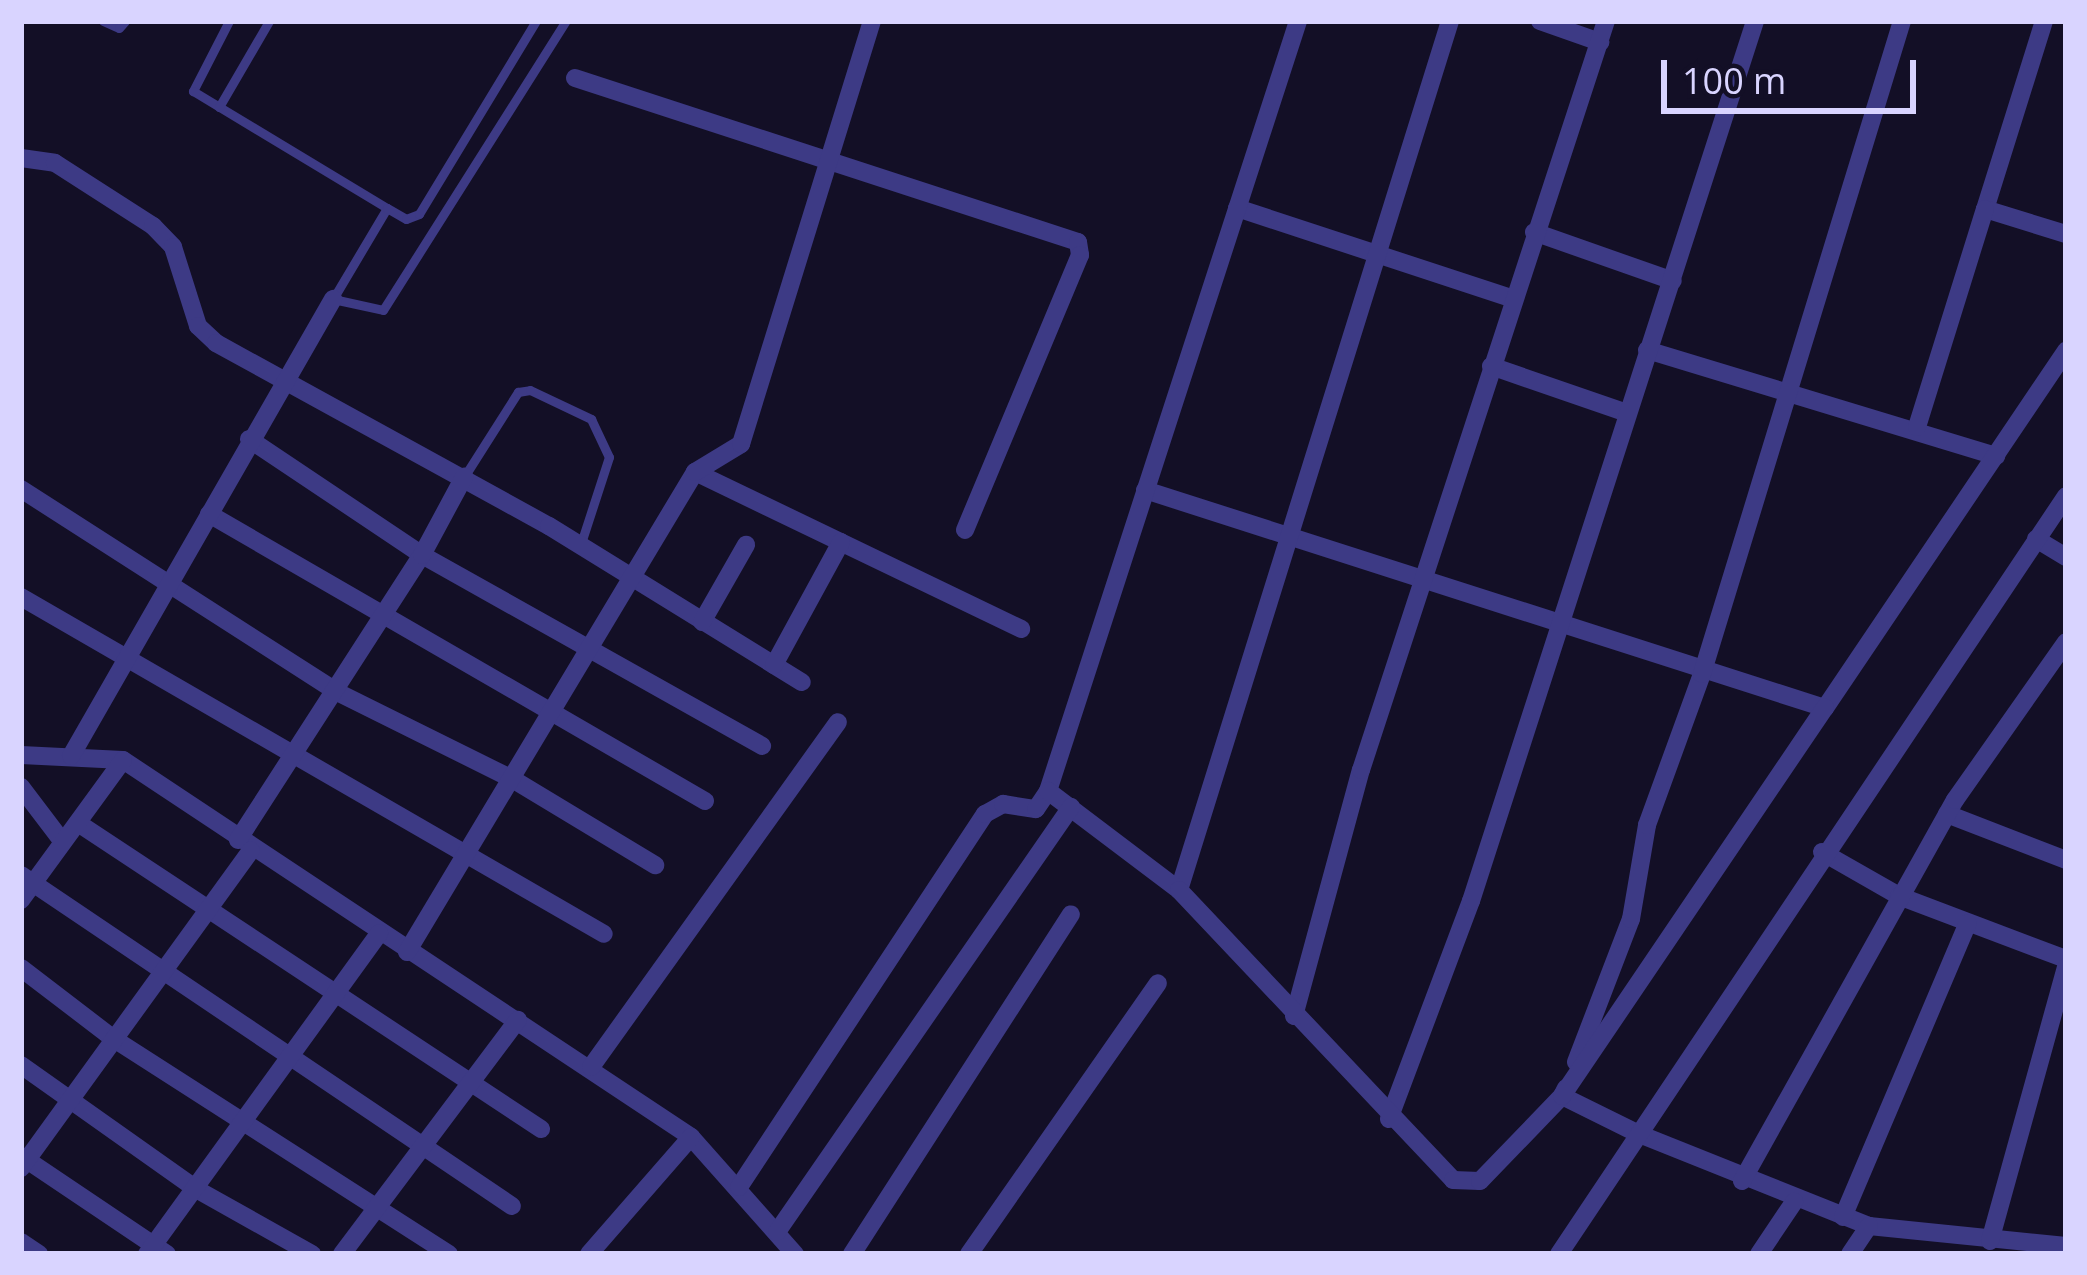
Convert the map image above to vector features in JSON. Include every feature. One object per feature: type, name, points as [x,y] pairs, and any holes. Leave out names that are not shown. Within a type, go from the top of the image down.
[{"type":"street","points":[[407,952],[467,862],[695,472],[728,458],[747,433],[872,21]]},
{"type":"street","points":[[739,1186],[985,814],[1003,804],[1036,809],[1048,791],[1298,21]]},
{"type":"street","points":[[1178,890],[1450,21]]},
{"type":"street","points":[[1540,21],[1600,42]]},
{"type":"street","points":[[1294,1016],[1491,366],[1606,21]]},
{"type":"street","points":[[1389,1119],[1471,902],[1755,21]]},
{"type":"street","points":[[1562,1096],[1631,919],[1638,856],[1702,674],[1902,21]]},
{"type":"street","points":[[1917,427],[2044,21]]},
{"type":"street","points":[[575,78],[1078,242],[1080,255],[965,530]]},
{"type":"street","points":[[21,158],[56,163],[153,226],[186,271],[199,326],[284,381],[464,477],[802,682]]},
{"type":"street","points":[[1237,208],[1513,299]]},
{"type":"street","points":[[1984,209],[2066,235]]},
{"type":"street","points":[[1534,232],[1673,281]]},
{"type":"street","points":[[71,756],[165,582],[332,299]]},
{"type":"street","points":[[1647,350],[1790,387],[1996,456]]},
{"type":"street","points":[[1048,791],[1178,890],[1389,1119],[1465,1184],[1497,1168],[1562,1096],[2066,351]]},
{"type":"street","points":[[1491,366],[1628,413]]},
{"type":"street","points":[[249,439],[422,556],[591,646],[762,746]]},
{"type":"street","points":[[695,472],[1021,629]]},
{"type":"street","points":[[379,933],[156,1252],[23,1162],[207,911],[422,556],[464,477]]},
{"type":"street","points":[[21,489],[337,692],[514,780],[655,865]]},
{"type":"street","points":[[1145,490],[1702,674],[1825,708]]},
{"type":"street","points":[[1558,1254],[1822,852],[2066,496]]},
{"type":"street","points":[[209,514],[705,801]]},
{"type":"street","points":[[2036,539],[2066,557]]},
{"type":"street","points":[[774,665],[841,542]]},
{"type":"street","points":[[703,622],[746,545]]},
{"type":"street","points":[[21,597],[467,862],[604,934]]},
{"type":"street","points":[[1742,1180],[1947,814],[2066,642]]},
{"type":"street","points":[[591,1067],[838,722]]},
{"type":"street","points":[[21,755],[123,760],[244,845],[591,1067],[691,1137],[796,1254]]},
{"type":"street","points":[[21,900],[27,879],[78,823],[123,760]]},
{"type":"street","points":[[21,787],[62,841]]},
{"type":"street","points":[[777,1232],[1071,808]]},
{"type":"street","points":[[1947,814],[2066,860]]},
{"type":"street","points":[[78,823],[541,1129]]},
{"type":"street","points":[[1822,852],[1899,896],[2066,963],[1990,1240]]},
{"type":"street","points":[[27,879],[512,1206]]},
{"type":"street","points":[[851,1254],[1071,914]]},
{"type":"street","points":[[1843,1217],[1968,923]]},
{"type":"street","points":[[21,968],[114,1039],[449,1254]]},
{"type":"street","points":[[969,1254],[1158,983]]},
{"type":"street","points":[[342,1254],[518,1020]]},
{"type":"street","points":[[21,1065],[196,1189],[312,1254]]},
{"type":"street","points":[[1562,1096],[1742,1180],[1869,1226],[2026,1248],[2066,1246]]},
{"type":"street","points":[[589,1254],[691,1137]]},
{"type":"street","points":[[1759,1254],[1794,1202]]},
{"type":"street","points":[[1850,1254],[1869,1226]]},
{"type":"street","points":[[1934,1254],[1947,1234]]},
{"type":"street","points":[[21,1242],[39,1254]]},
{"type":"lane","points":[[103,21],[119,28],[125,21]]},
{"type":"lane","points":[[230,21],[192,84],[219,106],[406,219],[419,214],[536,21]]},
{"type":"lane","points":[[219,106],[268,21]]},
{"type":"lane","points":[[387,208],[332,299],[391,306],[566,21]]},
{"type":"lane","points":[[464,477],[518,392],[530,390],[591,419],[609,457],[580,546]]}]
